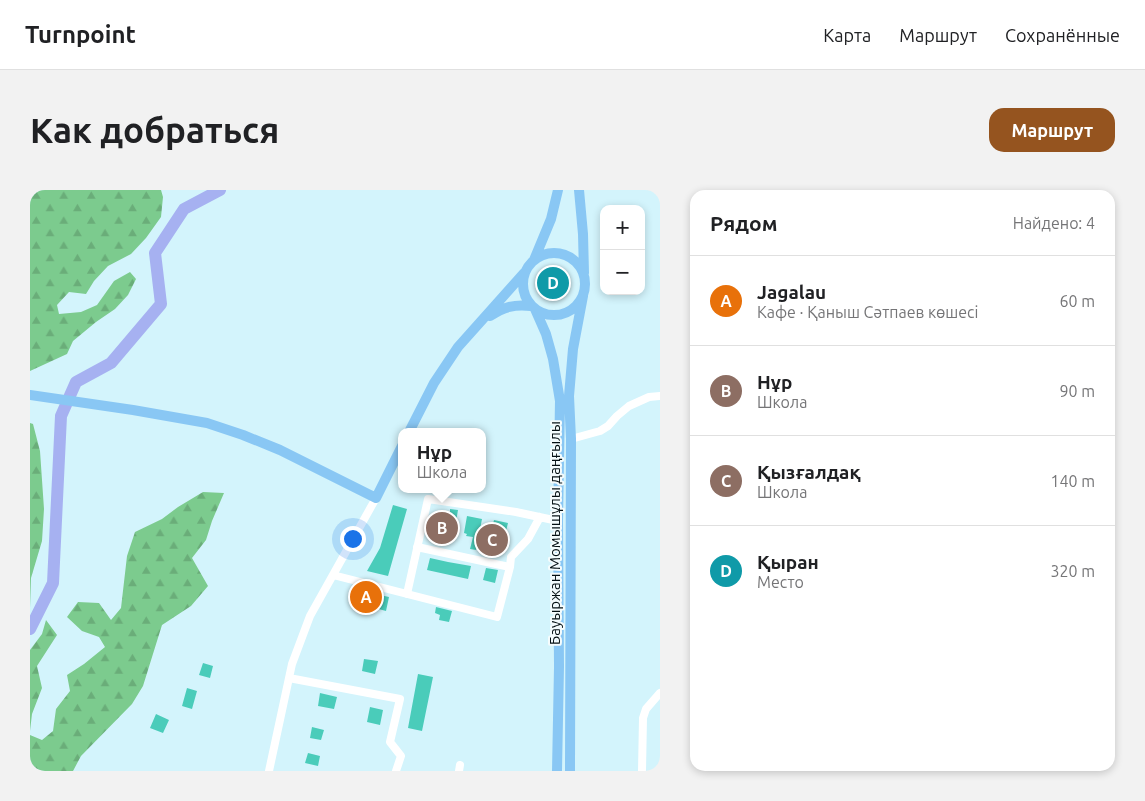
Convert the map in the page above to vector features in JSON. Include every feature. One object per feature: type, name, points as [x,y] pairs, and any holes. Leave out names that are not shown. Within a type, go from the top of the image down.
[{"type":"main road","points":[[534,260],[551,220],[558,190]]},
{"type":"main road","points":[[483,320],[501,309],[522,305],[553,316],[571,310],[578,304],[583,296],[585,286],[580,190]]},
{"type":"main road","points":[[411,428],[439,375],[458,347],[534,260],[543,255],[553,253],[564,254],[573,259],[580,267],[584,277]]},
{"type":"main road","points":[[524,273],[523,291],[533,308]]},
{"type":"main road","name":"Бауыржан Момышұлы даңғылы","points":[[570,771],[571,439],[569,396],[573,348],[583,296]]},
{"type":"main road","name":"Бауыржан Момышұлы даңғылы","points":[[533,308],[546,334],[553,359],[560,401],[557,771]]},
{"type":"main road","points":[[30,394],[207,423],[280,450],[376,498],[398,454]]},
{"type":"main road","points":[[558,745],[570,745]]},
{"type":"street","points":[[571,439],[600,431],[629,406],[648,397],[660,396]]},
{"type":"street","points":[[268,771],[292,664],[310,616],[376,498]]},
{"type":"street","points":[[407,594],[428,499],[558,520]]},
{"type":"street","points":[[333,575],[497,617],[511,557],[528,539],[540,517]]},
{"type":"street","points":[[417,547],[510,567]]},
{"type":"street","points":[[289,678],[400,699],[390,742],[401,756],[396,771]]},
{"type":"street","points":[[642,771],[643,718],[646,708],[660,693]]},
{"type":"green space","points":[[33,190],[161,190],[163,197],[161,217],[146,238],[131,254],[108,266],[94,281],[86,294],[69,292],[57,305],[59,314],[81,312],[97,305],[114,281],[130,272],[136,279],[128,295],[115,309],[73,341],[67,354],[30,371],[30,193]]},
{"type":"green space","points":[[30,423],[33,424],[40,451],[44,509],[42,541],[31,578],[30,608]]},
{"type":"green space","points":[[203,492],[224,493],[206,540],[192,558],[208,586],[191,606],[162,625],[143,686],[132,704],[81,756],[73,771],[30,771],[30,735],[42,740],[53,731],[56,709],[70,691],[67,675],[105,647],[99,637],[82,631],[67,617],[78,602],[99,603],[111,620],[121,608],[127,556],[135,532],[162,519]]},
{"type":"green space","points":[[46,620],[57,635],[37,666],[42,688],[32,714],[30,731],[30,650],[42,634]]},
{"type":"building","points":[[393,505],[407,509],[388,576],[367,571],[380,548]]},
{"type":"building","points":[[450,509],[458,510],[453,539],[446,537],[447,528],[438,526],[441,511],[450,512]]},
{"type":"building","points":[[467,516],[482,519],[476,550],[470,549],[473,537],[466,536],[467,534],[464,533]]},
{"type":"building","points":[[494,520],[508,523],[504,539],[490,536]]},
{"type":"building","points":[[430,558],[471,566],[468,579],[427,570]]},
{"type":"building","points":[[486,568],[498,570],[495,583],[483,580]]},
{"type":"building","points":[[360,588],[389,597],[386,611],[357,601]]},
{"type":"building","points":[[436,607],[452,611],[449,622],[439,620],[440,615],[435,613]]},
{"type":"building","points":[[364,659],[378,661],[375,674],[362,671]]},
{"type":"building","points":[[203,663],[213,666],[210,678],[199,675]]},
{"type":"building","points":[[418,674],[433,677],[422,731],[408,728]]},
{"type":"building","points":[[187,688],[197,691],[192,709],[182,706]]},
{"type":"building","points":[[320,693],[337,697],[334,709],[318,706]]},
{"type":"building","points":[[370,707],[383,710],[380,725],[367,722]]},
{"type":"building","points":[[156,714],[169,720],[163,733],[150,728]]},
{"type":"building","points":[[312,727],[324,730],[321,740],[310,738]]},
{"type":"building","points":[[308,753],[320,756],[318,766],[305,763]]},
{"type":"waterway","points":[[30,629],[53,583],[61,416],[76,382],[111,363],[161,304],[155,253],[184,209],[220,190]]},
{"type":"place","name":"Қыран","points":[[553,283]]},
{"type":"place","name":"Нұр","points":[[442,528]]},
{"type":"place","name":"Қызғалдақ","points":[[492,540]]},
{"type":"place","name":"Jagalau","points":[[366,597]]}]
